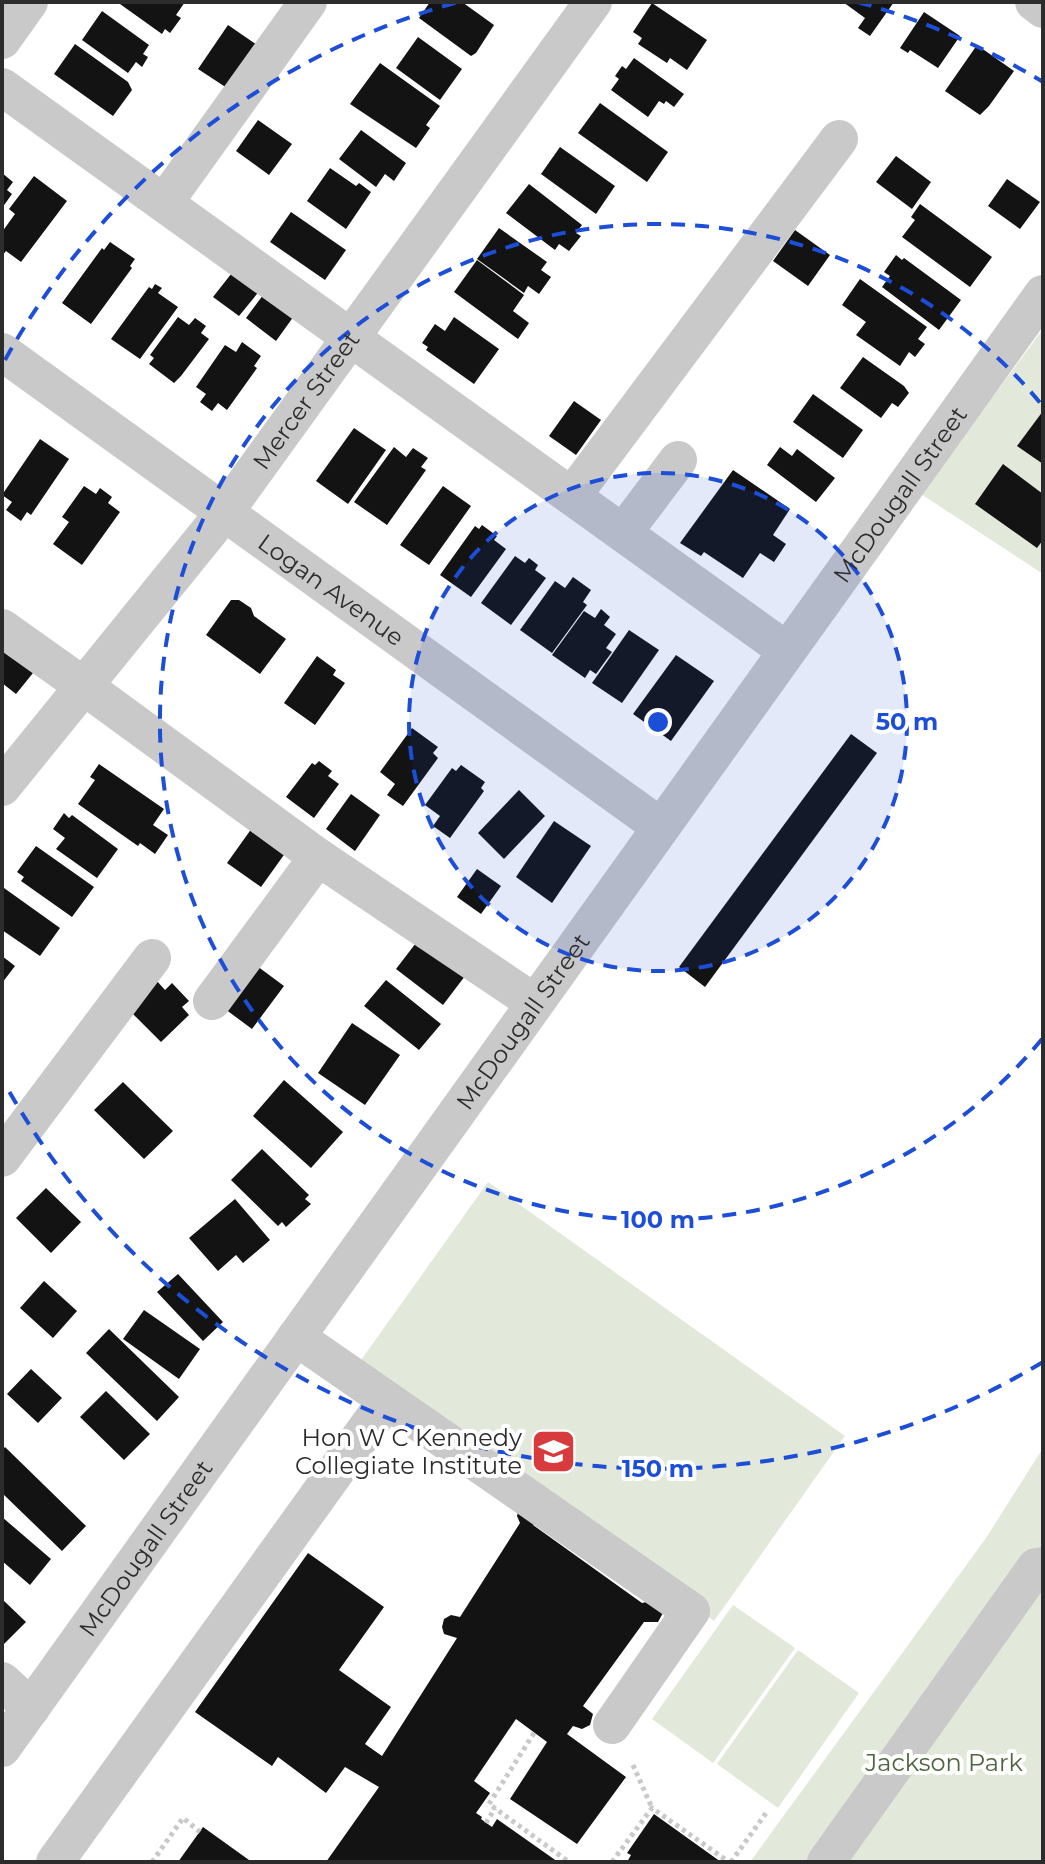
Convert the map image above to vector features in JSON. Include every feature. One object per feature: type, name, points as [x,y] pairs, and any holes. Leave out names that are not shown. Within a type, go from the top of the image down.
[{"type":"street","points":[[2,40],[29,2]]},
{"type":"street","points":[[164,203],[308,2]]},
{"type":"street","name":"Mercer Street","points":[[2,787],[224,513],[593,2]]},
{"type":"street","points":[[1034,2],[1043,9]]},
{"type":"street","points":[[2,87],[787,651]]},
{"type":"street","points":[[572,496],[839,139]]},
{"type":"street","name":"McDougall Street","points":[[2,1748],[1043,294]]},
{"type":"street","name":"Logan Avenue","points":[[2,352],[661,827]]},
{"type":"street","points":[[623,533],[678,460]]},
{"type":"street","points":[[2,628],[318,857],[535,1003]]},
{"type":"street","points":[[212,1001],[318,857]]},
{"type":"street","points":[[2,1158],[152,958]]},
{"type":"street","points":[[296,1337],[691,1611],[612,1725]]},
{"type":"street","points":[[55,1862],[387,1400]]},
{"type":"street","points":[[826,1862],[1036,1567],[1043,1566]]},
{"type":"street","points":[[2,1681],[31,1708]]},
{"type":"path","points":[[534,1733],[489,1804],[569,1862]]},
{"type":"path","points":[[633,1765],[652,1808],[730,1862],[766,1813]]},
{"type":"path","points":[[486,1823],[495,1808]]},
{"type":"path","points":[[612,1862],[652,1808]]},
{"type":"path","points":[[152,1862],[183,1818],[200,1832]]},
{"type":"green space","points":[[1043,329],[1043,574],[921,494]]},
{"type":"green space","points":[[488,1182],[845,1436],[714,1621],[359,1363]]},
{"type":"green space","name":"Jackson Park","points":[[1043,1448],[1043,1862],[750,1862],[986,1538]]},
{"type":"green space","points":[[733,1605],[795,1648],[713,1763],[652,1719]]},
{"type":"green space","points":[[798,1650],[859,1693],[778,1808],[717,1764]]},
{"type":"building","points":[[121,2],[185,2],[176,15],[181,18],[170,33],[165,29],[162,34]]},
{"type":"building","points":[[430,2],[462,2],[494,25],[476,53],[471,56],[419,18]]},
{"type":"building","points":[[843,2],[894,2],[870,36],[858,28],[865,18]]},
{"type":"building","points":[[652,3],[707,40],[687,70],[670,58],[667,63],[638,44],[642,38],[633,32]]},
{"type":"building","points":[[102,11],[149,45],[143,54],[148,57],[142,67],[136,62],[128,73],[82,40]]},
{"type":"building","points":[[924,12],[960,36],[938,68],[910,50],[908,53],[900,48]]},
{"type":"building","points":[[228,25],[260,47],[230,90],[198,69]]},
{"type":"building","points":[[418,37],[462,69],[440,100],[396,68]]},
{"type":"building","points":[[75,44],[128,82],[132,90],[113,116],[54,74]]},
{"type":"building","points":[[977,45],[1014,71],[980,115],[945,91]]},
{"type":"building","points":[[634,58],[684,94],[674,107],[666,101],[664,104],[659,101],[648,117],[611,90],[619,79],[615,76],[622,66],[626,69]]},
{"type":"building","points":[[380,63],[440,106],[426,125],[430,128],[416,148],[350,104]]},
{"type":"building","points":[[600,103],[668,152],[647,182],[578,133]]},
{"type":"building","points":[[258,120],[292,144],[269,175],[236,151]]},
{"type":"building","points":[[361,130],[406,163],[394,181],[385,174],[376,187],[339,159]]},
{"type":"building","points":[[560,147],[615,186],[596,214],[541,174]]},
{"type":"building","points":[[896,156],[931,182],[912,209],[876,182]]},
{"type":"building","points":[[330,168],[371,192],[346,229],[307,201]]},
{"type":"building","points":[[2,173],[13,182],[7,190],[12,194],[2,208]]},
{"type":"building","points":[[34,176],[67,201],[21,262],[6,251],[2,256],[2,232],[15,214],[9,209]]},
{"type":"building","points":[[1007,179],[1040,202],[1020,229],[988,206]]},
{"type":"building","points":[[529,184],[582,225],[576,233],[581,236],[569,251],[559,244],[555,250],[506,213]]},
{"type":"building","points":[[920,204],[992,257],[970,287],[902,237],[915,220],[911,217]]},
{"type":"building","points":[[291,212],[346,250],[325,280],[270,242]]},
{"type":"building","points":[[499,228],[547,262],[541,270],[551,277],[539,294],[528,286],[524,293],[477,259]]},
{"type":"building","points":[[795,230],[830,255],[808,286],[773,261]]},
{"type":"building","points":[[110,242],[135,259],[130,266],[132,268],[91,324],[62,303],[102,248],[104,250]]},
{"type":"building","points":[[896,255],[961,300],[939,330],[882,287],[890,276],[884,272]]},
{"type":"building","points":[[477,260],[524,295],[513,311],[529,323],[518,339],[454,292]]},
{"type":"building","points":[[235,269],[261,289],[239,316],[213,297]]},
{"type":"building","points":[[860,279],[927,327],[918,339],[925,344],[915,357],[909,352],[900,366],[856,335],[866,322],[842,305]]},
{"type":"building","points":[[155,284],[162,288],[158,293],[178,307],[140,359],[111,339],[149,287],[152,289]]},
{"type":"building","points":[[269,287],[299,309],[276,341],[246,318]]},
{"type":"building","points":[[178,317],[189,325],[195,318],[206,326],[201,333],[209,339],[174,383],[149,364],[154,358],[150,355]]},
{"type":"building","points":[[454,317],[499,349],[474,384],[426,350],[428,347],[422,343],[435,324],[445,331]]},
{"type":"building","points":[[242,342],[261,356],[254,366],[257,368],[227,410],[218,403],[212,411],[200,402],[206,394],[196,387],[225,345],[236,352]]},
{"type":"building","points":[[863,357],[904,386],[909,393],[898,407],[892,403],[881,418],[840,388]]},
{"type":"building","points":[[813,394],[863,430],[843,458],[793,422]]},
{"type":"building","points":[[574,401],[601,420],[576,455],[549,436]]},
{"type":"building","points":[[1043,411],[1043,464],[1017,446]]},
{"type":"building","points":[[354,428],[386,450],[348,504],[316,481]]},
{"type":"building","points":[[40,439],[69,459],[31,515],[27,512],[21,521],[6,510],[12,502],[2,495]]},
{"type":"building","points":[[394,447],[406,457],[413,448],[428,458],[421,467],[426,470],[387,525],[354,502]]},
{"type":"building","points":[[780,447],[792,456],[797,449],[835,478],[816,502],[767,465]]},
{"type":"building","points":[[1003,464],[1043,494],[1043,540],[1037,548],[975,504]]},
{"type":"building","points":[[733,470],[790,509],[773,535],[786,544],[774,562],[760,553],[743,578],[704,552],[701,556],[680,543]]},
{"type":"building","points":[[84,486],[96,494],[100,488],[112,497],[108,503],[120,512],[82,565],[53,544],[69,522],[62,517]]},
{"type":"building","points":[[443,486],[471,506],[429,565],[400,545]]},
{"type":"building","points":[[482,525],[497,536],[494,540],[506,549],[471,597],[440,575],[475,526],[479,529]]},
{"type":"building","points":[[515,556],[525,563],[529,558],[538,565],[535,570],[546,578],[511,625],[481,603]]},
{"type":"building","points":[[573,577],[591,590],[583,602],[587,605],[552,653],[520,630],[555,581],[565,588]]},
{"type":"building","points":[[231,600],[239,600],[251,608],[254,616],[286,639],[260,674],[206,635]]},
{"type":"building","points":[[601,609],[610,617],[604,625],[616,634],[606,648],[612,652],[596,674],[590,670],[585,678],[552,655],[584,611],[595,618]]},
{"type":"building","points":[[629,630],[659,650],[622,703],[592,683]]},
{"type":"building","points":[[2,642],[33,673],[16,694],[2,683]]},
{"type":"building","points":[[676,655],[714,681],[671,741],[633,714]]},
{"type":"building","points":[[317,656],[336,670],[333,675],[345,683],[315,725],[284,703]]},
{"type":"building","points":[[412,728],[438,747],[433,753],[438,758],[403,806],[387,795],[395,784],[380,772]]},
{"type":"building","points":[[851,734],[877,753],[705,987],[679,967]]},
{"type":"building","points":[[319,761],[332,771],[328,776],[339,784],[314,818],[286,797],[312,763],[315,765]]},
{"type":"building","points":[[99,764],[164,809],[153,825],[168,835],[155,854],[140,843],[138,846],[78,804],[95,780],[90,777]]},
{"type":"building","points":[[461,765],[485,782],[481,788],[484,791],[450,838],[433,826],[440,816],[425,805],[452,768],[456,771]]},
{"type":"building","points":[[519,790],[545,816],[504,859],[478,833]]},
{"type":"building","points":[[351,794],[380,815],[355,851],[326,829]]},
{"type":"building","points":[[64,813],[69,818],[72,815],[118,849],[97,878],[56,849],[65,838],[53,829]]},
{"type":"building","points":[[554,821],[591,846],[552,903],[516,877]]},
{"type":"building","points":[[252,828],[286,852],[261,887],[227,863]]},
{"type":"building","points":[[36,846],[94,887],[72,917],[21,881],[24,877],[17,872]]},
{"type":"building","points":[[477,869],[501,886],[481,914],[457,897]]},
{"type":"building","points":[[4,888],[60,928],[40,956],[2,930]]},
{"type":"building","points":[[419,939],[465,976],[443,1005],[396,969]]},
{"type":"building","points":[[2,956],[15,966],[2,983]]},
{"type":"building","points":[[253,963],[284,986],[252,1029],[221,1006]]},
{"type":"building","points":[[156,980],[165,990],[172,983],[189,1001],[182,1007],[189,1015],[161,1042],[127,1008]]},
{"type":"building","points":[[386,980],[441,1024],[419,1050],[364,1006]]},
{"type":"building","points":[[352,1023],[400,1055],[365,1105],[318,1073]]},
{"type":"building","points":[[284,1080],[343,1132],[311,1168],[253,1116]]},
{"type":"building","points":[[123,1082],[173,1131],[144,1159],[94,1110]]},
{"type":"building","points":[[262,1149],[309,1195],[305,1199],[311,1204],[286,1227],[282,1222],[278,1226],[231,1180]]},
{"type":"building","points":[[46,1188],[81,1222],[51,1253],[16,1218]]},
{"type":"building","points":[[235,1199],[270,1240],[243,1263],[236,1255],[218,1271],[189,1238]]},
{"type":"building","points":[[178,1274],[223,1322],[203,1341],[157,1292]]},
{"type":"building","points":[[44,1281],[77,1311],[53,1338],[20,1308]]},
{"type":"building","points":[[144,1310],[200,1349],[179,1379],[123,1339]]},
{"type":"building","points":[[109,1329],[179,1397],[157,1421],[86,1353]]},
{"type":"building","points":[[31,1369],[62,1398],[38,1423],[7,1394]]},
{"type":"building","points":[[106,1391],[150,1434],[124,1460],[80,1417]]},
{"type":"building","points":[[5,1447],[86,1526],[62,1551],[2,1493],[2,1450]]},
{"type":"building","points":[[519,1508],[540,1515],[533,1525],[642,1603],[655,1600],[664,1611],[658,1622],[644,1622],[583,1706],[593,1714],[590,1725],[582,1729],[573,1726],[567,1734],[626,1777],[577,1844],[510,1799],[547,1742],[516,1719],[474,1781],[490,1793],[476,1813],[492,1827],[497,1819],[558,1862],[326,1862],[379,1787],[345,1767],[326,1793],[278,1757],[272,1766],[195,1712],[308,1553],[384,1607],[339,1670],[391,1707],[365,1744],[382,1756],[457,1638],[444,1634],[444,1619],[451,1615],[460,1617],[520,1523],[517,1516]]},
{"type":"building","points":[[2,1517],[51,1559],[30,1585],[2,1561]]},
{"type":"building","points":[[2,1599],[26,1622],[2,1646]]},
{"type":"building","points":[[654,1814],[721,1862],[627,1862],[631,1855],[627,1853]]},
{"type":"building","points":[[203,1827],[249,1860],[248,1862],[178,1862]]},
{"type":"place","name":"Hon W C Kennedy Collegiate Institute","points":[[553,1451]]}]
